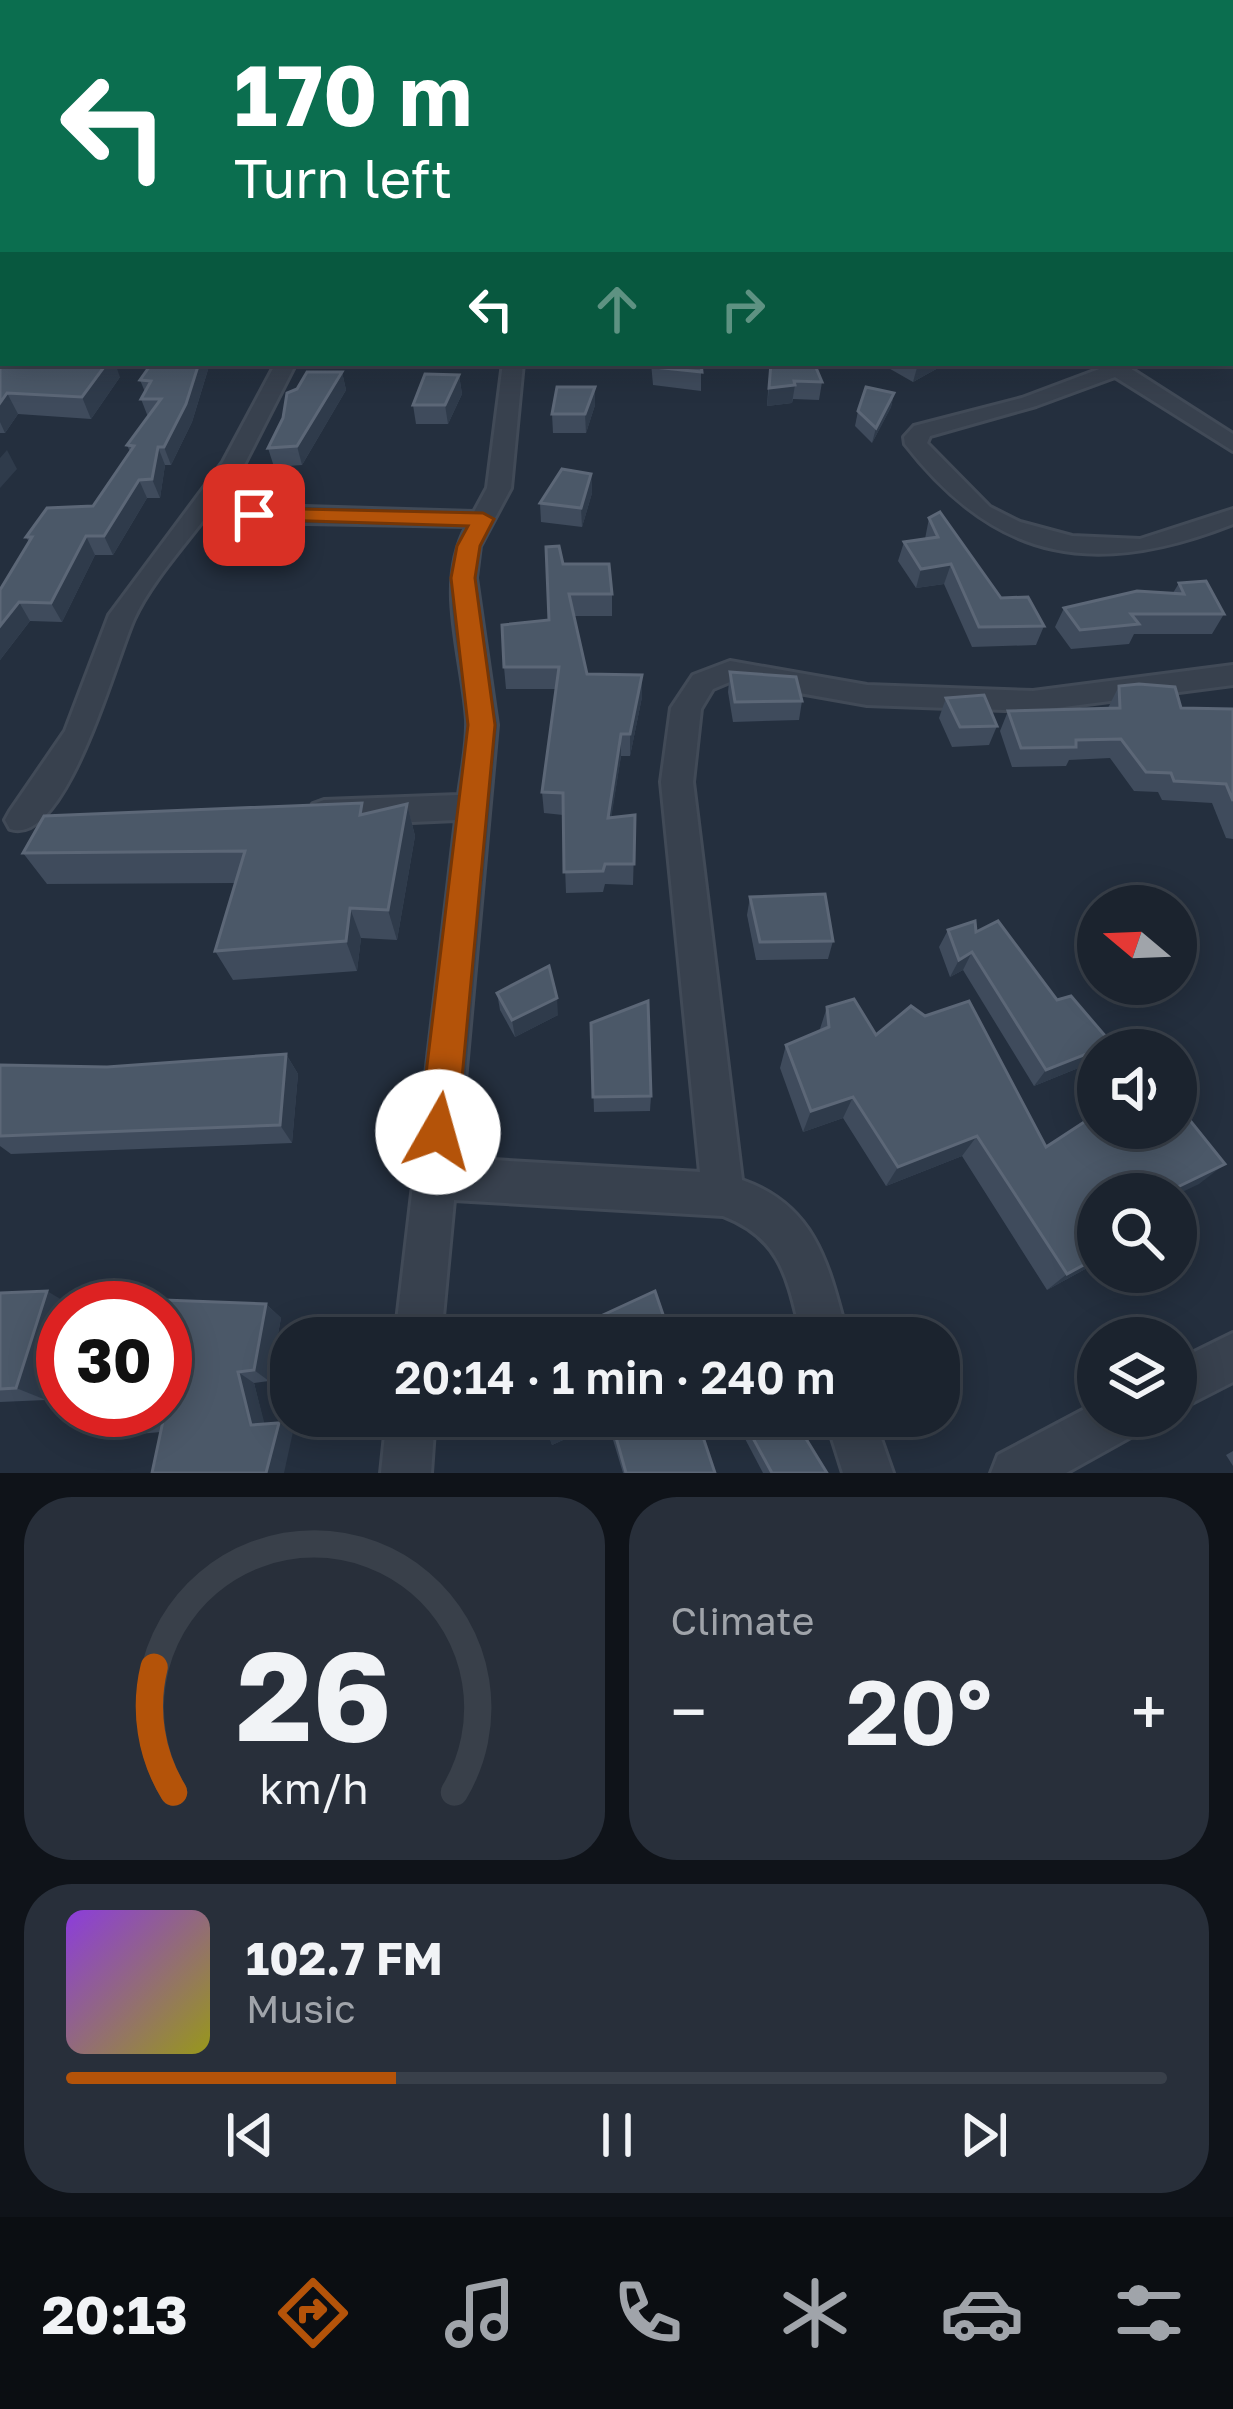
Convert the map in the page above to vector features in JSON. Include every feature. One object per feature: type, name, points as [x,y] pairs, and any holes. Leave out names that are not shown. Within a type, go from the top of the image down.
[{"type":"street","points":[[10,819],[59,770],[80,731],[122,615],[251,433],[284,366]]},
{"type":"street","points":[[420,1317],[482,725],[463,578],[469,546],[499,488],[513,366]]},
{"type":"street","points":[[1233,444],[1121,367],[915,437],[916,444],[981,512],[1016,529],[1066,543],[1107,551],[1135,549],[1162,544],[1233,516]]},
{"type":"street","points":[[212,492],[233,511],[254,515],[483,519]]},
{"type":"street","points":[[723,1196],[676,782],[686,708],[703,682],[730,671],[868,695],[1033,701],[1233,675]]},
{"type":"street","points":[[289,814],[476,807]]},
{"type":"street","points":[[10,819],[64,820]]},
{"type":"street","points":[[433,1178],[723,1196],[765,1210],[787,1236],[810,1284],[819,1317]]},
{"type":"street","points":[[1197,1376],[1233,1356]]},
{"type":"street","points":[[406,1473],[409,1437]]},
{"type":"street","points":[[855,1437],[868,1473]]},
{"type":"street","points":[[1016,1473],[1082,1437]]},
{"type":"building","points":[[0,366],[105,366],[82,397],[7,393],[0,403]]},
{"type":"building","points":[[150,366],[198,366],[186,404],[164,447],[158,447],[152,479],[139,480],[104,536],[86,536],[51,603],[19,602],[0,626],[0,590],[32,537],[26,537],[47,508],[93,506],[134,446],[127,445],[161,399],[141,399],[151,381],[140,380]]},
{"type":"building","points":[[701,366],[702,372],[653,367]]},
{"type":"building","points":[[771,366],[815,366],[822,382],[794,381],[795,385],[769,388]]},
{"type":"building","points":[[307,372],[342,372],[297,446],[268,448],[283,418],[287,393],[297,389]]},
{"type":"building","points":[[425,374],[459,375],[445,405],[413,405]]},
{"type":"building","points":[[557,387],[595,387],[585,414],[552,414]]},
{"type":"building","points":[[866,387],[894,393],[876,428],[858,411]]},
{"type":"building","points":[[562,469],[591,474],[581,508],[540,503]]},
{"type":"building","points":[[940,512],[1001,598],[1028,597],[1044,626],[979,627],[951,564],[921,569],[904,542],[938,537],[929,518]]},
{"type":"building","points":[[559,546],[563,564],[609,564],[612,594],[569,594],[587,674],[642,675],[630,734],[621,734],[608,818],[635,815],[634,864],[605,864],[603,871],[564,872],[563,793],[542,792],[559,667],[504,667],[502,625],[549,620],[546,547]]},
{"type":"building","points":[[1206,581],[1224,614],[1131,614],[1139,624],[1080,630],[1064,608],[1137,591],[1184,594],[1179,583]]},
{"type":"building","points":[[730,672],[796,677],[802,701],[735,702]]},
{"type":"building","points":[[1119,686],[1175,687],[1181,708],[1233,709],[1233,801],[1226,784],[1174,781],[1171,773],[1146,772],[1121,739],[1076,740],[1076,747],[1021,748],[1008,711],[1120,708]]},
{"type":"building","points":[[984,695],[997,726],[960,727],[946,698]]},
{"type":"building","points":[[362,803],[360,815],[407,804],[388,910],[350,908],[346,941],[215,951],[245,851],[23,853],[44,816]]},
{"type":"building","points":[[825,894],[833,941],[760,942],[750,897]]},
{"type":"building","points":[[975,921],[976,932],[998,921],[1057,1000],[1071,996],[1099,1029],[1077,1029],[1077,1058],[1046,1070],[972,952],[959,960],[948,930]]},
{"type":"building","points":[[549,966],[557,998],[512,1020],[497,993]]},
{"type":"building","points":[[854,999],[876,1035],[911,1006],[925,1016],[969,1001],[1046,1147],[1077,1127],[1077,1149],[1197,1149],[1197,1129],[1225,1164],[1197,1178],[1197,1173],[1077,1173],[1077,1269],[1067,1274],[977,1136],[898,1167],[853,1097],[811,1111],[786,1045],[829,1027],[827,1007]]},
{"type":"building","points":[[648,1001],[651,1096],[593,1097],[591,1023]]},
{"type":"building","points":[[286,1054],[280,1125],[0,1136],[0,1065],[107,1067]]},
{"type":"building","points":[[36,1291],[36,1325],[16,1388],[0,1389],[0,1293]]},
{"type":"building","points":[[655,1291],[664,1317],[599,1317]]},
{"type":"building","points":[[192,1301],[266,1304],[254,1370],[238,1372],[251,1425],[270,1424],[270,1437],[275,1437],[266,1473],[152,1473],[160,1437],[192,1437]]},
{"type":"building","points":[[616,1437],[703,1437],[715,1473],[626,1473]]},
{"type":"building","points":[[752,1437],[805,1437],[827,1473],[772,1473]]},
{"type":"route","points":[[254,515],[483,519],[469,546],[463,578],[482,725],[438,1132]]}]
